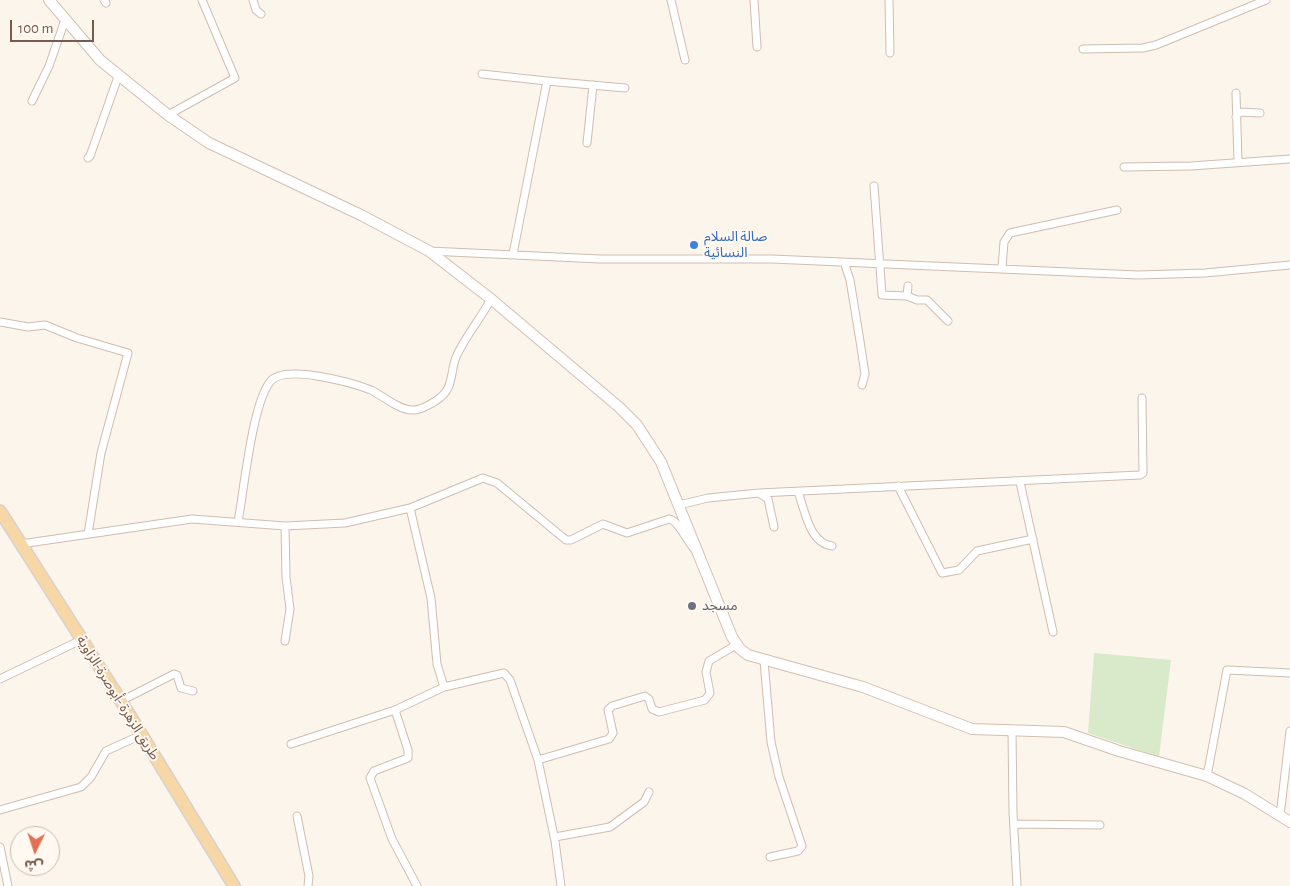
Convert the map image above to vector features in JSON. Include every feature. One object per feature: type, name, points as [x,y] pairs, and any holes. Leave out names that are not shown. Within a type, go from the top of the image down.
[{"type":"main road","points":[[49,0],[94,54],[118,77],[168,115],[209,142],[361,215],[429,251],[492,299],[557,353],[637,425],[657,453],[736,645],[748,655],[863,687],[972,729],[1064,732],[1155,762],[1207,776],[1224,783],[1290,822]]},
{"type":"main road","name":"طريق الزهرة -أبوصرة-الزاوية","points":[[2,517],[121,701],[230,885]]},
{"type":"street","points":[[168,115],[235,78],[202,0]]},
{"type":"street","points":[[253,0],[256,10],[261,14]]},
{"type":"street","points":[[671,0],[686,60]]},
{"type":"street","points":[[754,0],[757,47]]},
{"type":"street","points":[[888,0],[890,53]]},
{"type":"street","points":[[1083,49],[1156,46],[1266,0]]},
{"type":"street","points":[[32,101],[50,66],[65,20]]},
{"type":"street","points":[[482,74],[625,88]]},
{"type":"street","points":[[88,158],[118,77]]},
{"type":"street","points":[[513,254],[547,81]]},
{"type":"street","points":[[587,143],[593,85]]},
{"type":"street","points":[[1236,93],[1238,162]]},
{"type":"street","points":[[1236,117],[1239,112],[1260,113]]},
{"type":"street","points":[[1124,167],[1290,159]]},
{"type":"street","points":[[874,186],[882,295],[907,296],[917,300],[927,300],[948,321]]},
{"type":"street","points":[[1002,268],[1004,242],[1010,233],[1118,210]]},
{"type":"street","points":[[429,251],[618,259],[772,259],[1168,275],[1290,265]]},
{"type":"street","points":[[844,262],[850,280],[865,374],[862,385]]},
{"type":"street","points":[[907,296],[908,286]]},
{"type":"street","points":[[238,522],[258,412],[265,391],[275,376],[297,374],[332,379],[360,386],[407,409],[415,410],[438,399],[448,389],[456,356],[492,299]]},
{"type":"street","points":[[0,322],[28,328],[45,325],[77,338],[128,353],[101,453],[88,534]]},
{"type":"street","points":[[679,505],[708,498],[759,493],[1141,475],[1142,398]]},
{"type":"street","points":[[21,544],[192,519],[286,526],[344,523],[410,508],[477,480],[490,479],[566,540],[575,538],[598,525],[607,525],[627,533],[669,519],[677,523],[686,541],[698,553]]},
{"type":"street","points":[[1020,482],[1054,632]]},
{"type":"street","points":[[898,486],[942,573],[959,570],[977,551],[1033,539]]},
{"type":"street","points":[[798,492],[811,529],[822,543],[832,546]]},
{"type":"street","points":[[759,493],[768,499],[774,527]]},
{"type":"street","points":[[410,508],[431,598],[437,664],[444,687]]},
{"type":"street","points":[[285,641],[290,609],[286,585],[286,526]]},
{"type":"street","points":[[0,680],[81,640]]},
{"type":"street","points":[[538,760],[609,739],[613,733],[608,710],[612,706],[645,696],[649,699],[652,709],[659,712],[705,700],[710,693],[706,672],[709,662],[736,645]]},
{"type":"street","points":[[764,661],[770,742],[779,777],[802,846],[798,852],[770,857]]},
{"type":"street","points":[[1207,776],[1227,670],[1290,673]]},
{"type":"street","points":[[292,744],[395,710],[444,687],[499,673],[508,675],[538,760],[555,837],[562,886]]},
{"type":"street","points":[[121,701],[174,674],[177,675],[180,688],[193,691]]},
{"type":"street","points":[[395,710],[408,750],[408,758],[374,771],[370,778],[392,839],[417,886]]},
{"type":"street","points":[[1012,731],[1017,886]]},
{"type":"street","points":[[1280,816],[1290,731]]},
{"type":"street","points":[[0,810],[81,786],[91,777],[106,751],[141,735]]},
{"type":"street","points":[[555,837],[610,827],[644,802],[649,792]]},
{"type":"street","points":[[297,816],[309,876],[308,886]]},
{"type":"street","points":[[1014,824],[1100,825]]},
{"type":"street","points":[[0,847],[8,886]]},
{"type":"green space","points":[[1094,653],[1171,660],[1159,757],[1088,733]]},
{"type":"place","name":"صالة السلام النسائية","points":[[694,245]]},
{"type":"place","name":"مسجد","points":[[692,606]]}]
